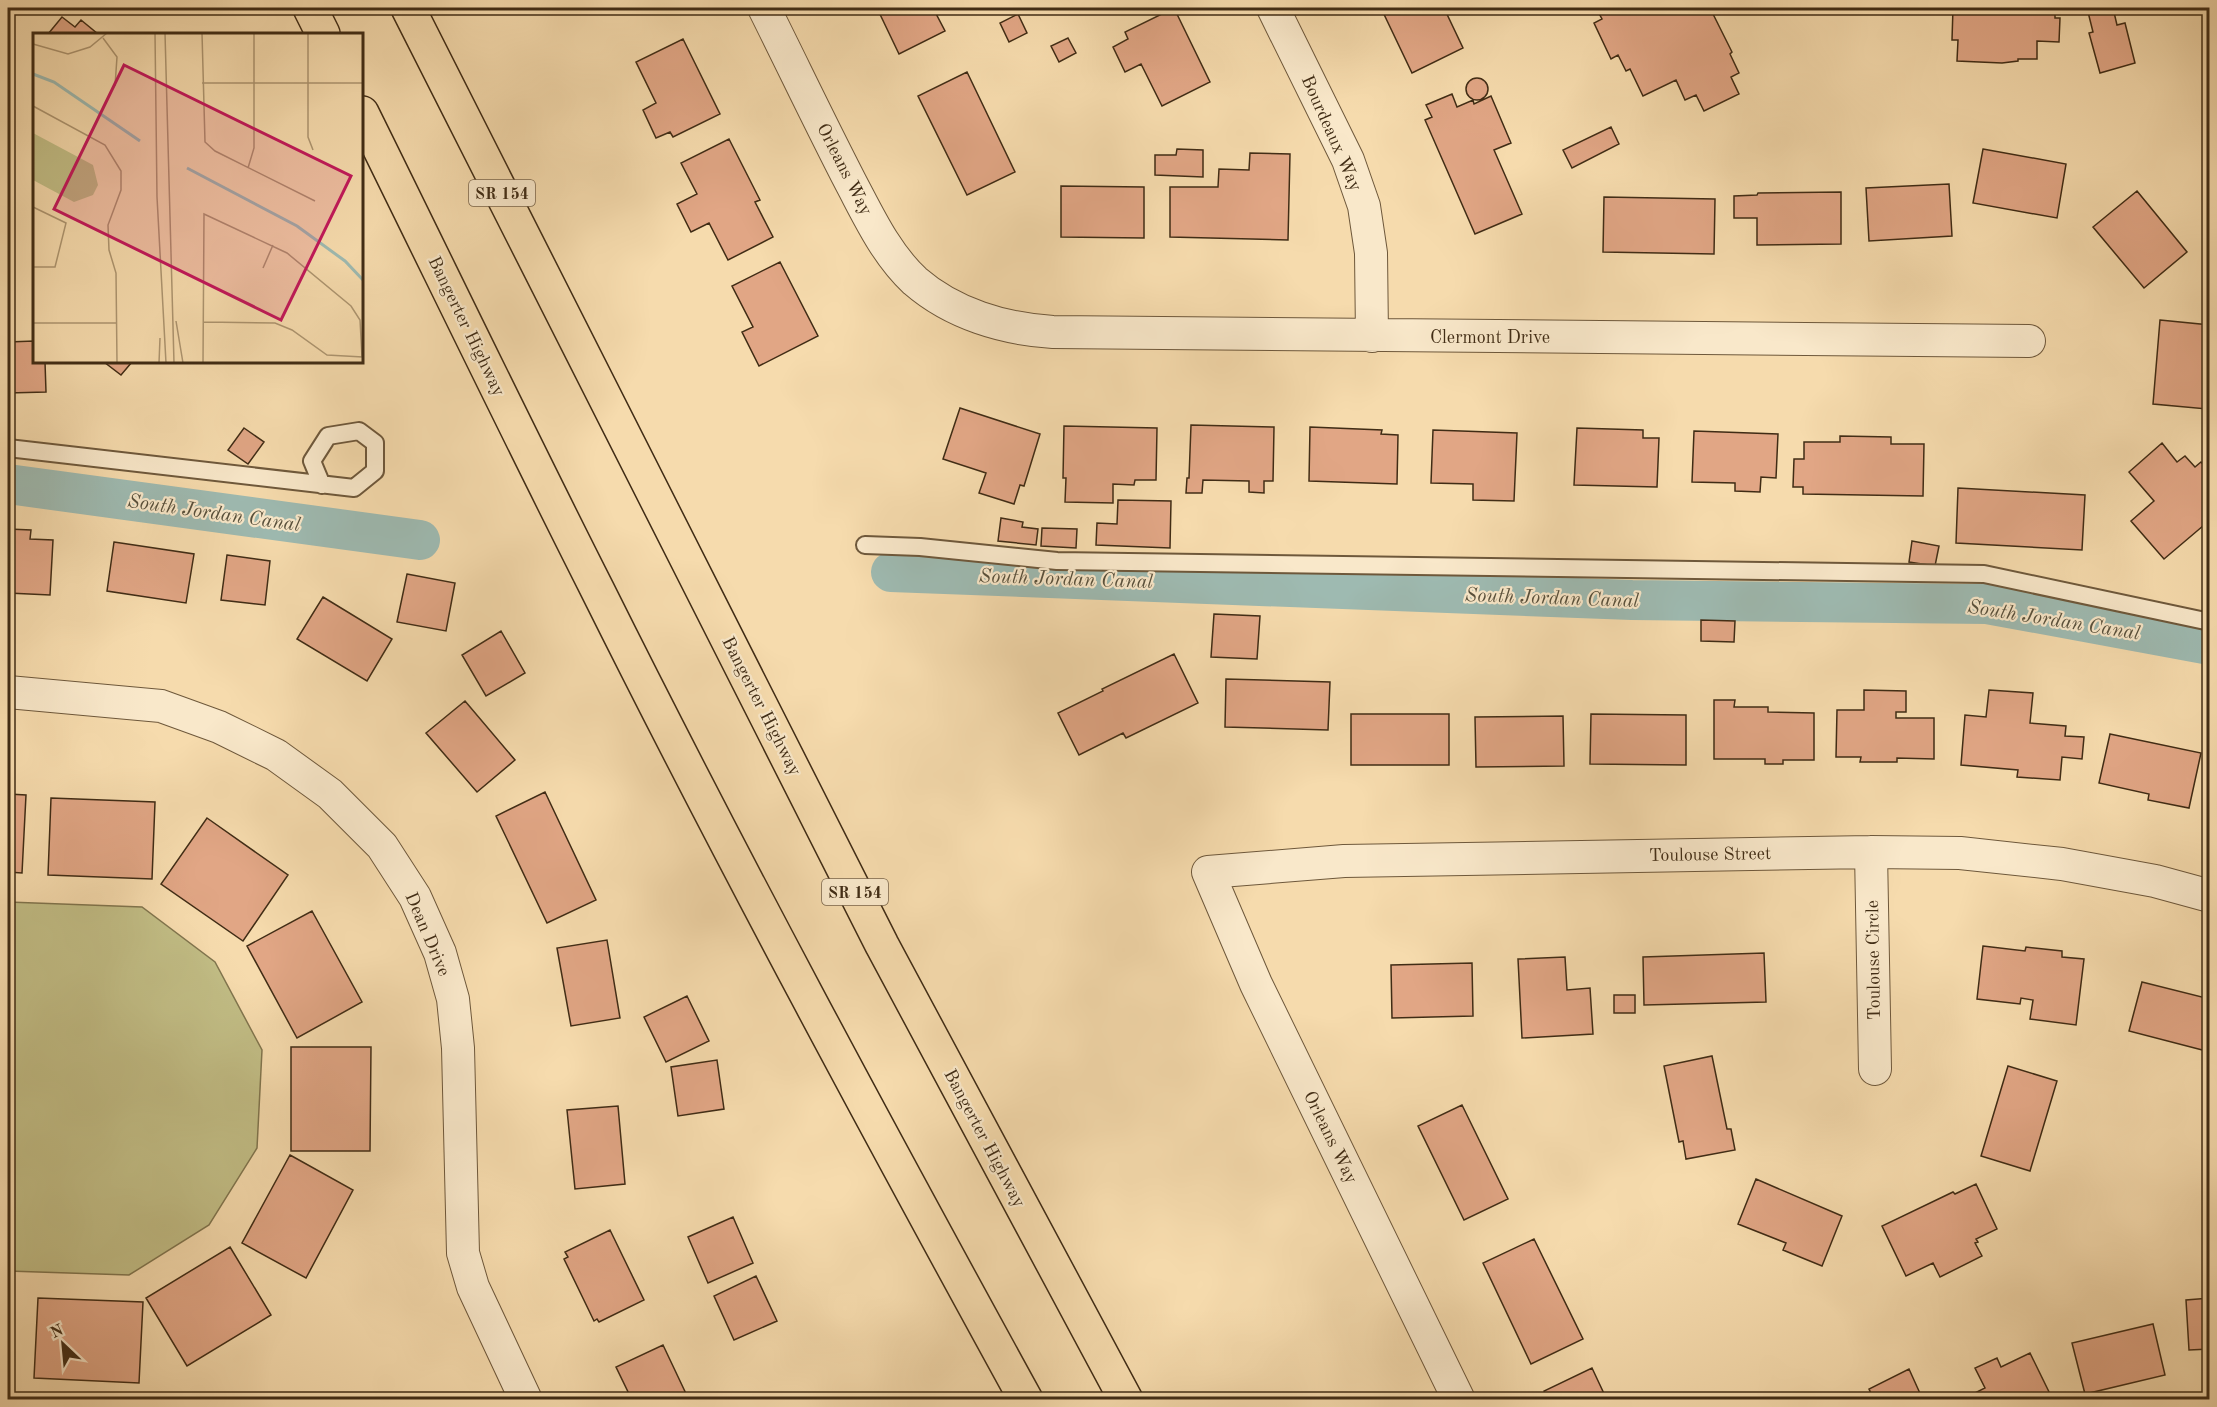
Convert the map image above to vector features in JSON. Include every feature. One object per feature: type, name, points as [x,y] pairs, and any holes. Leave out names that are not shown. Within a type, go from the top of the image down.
[{"type":"highway","points":[[310,8],[322,33]]},
{"type":"highway","name":"Bangerter Highway","points":[[408,8],[882,945],[1126,1400]]},
{"type":"highway","name":"Bangerter Highway","points":[[363,115],[630,655],[777,937],[1026,1400]]},
{"type":"street","name":"Orleans Way","points":[[764,8],[839,159],[888,250],[917,282],[956,306]]},
{"type":"street","name":"Bourdeaux Way","points":[[1273,8],[1348,160],[1364,206],[1371,254],[1372,336]]},
{"type":"street","name":"Clermont Drive","points":[[956,306],[978,317],[1027,330],[1372,336],[2030,341]]},
{"type":"street","name":"Dean Drive","points":[[8,692],[161,706],[219,727],[276,755],[330,794],[382,846],[415,897],[440,953],[453,999],[458,1048],[463,1253],[473,1287],[526,1400]]},
{"type":"street","name":"Toulouse Street","points":[[1208,872],[1344,861],[1871,852],[1960,853],[2010,857],[2109,872],[2155,881],[2210,896]]},
{"type":"street","name":"Toulouse Circle","points":[[1871,852],[1875,1069]]},
{"type":"street","name":"Orleans Way","points":[[1208,872],[1256,984],[1459,1400]]},
{"type":"lane","points":[[8,448],[322,484]]},
{"type":"lane","points":[[865,545],[920,547],[1057,561],[1984,574],[2210,621]]},
{"type":"shaded area","points":[[8,902],[142,907],[215,962],[262,1050],[257,1148],[209,1225],[129,1275],[8,1271]]},
{"type":"building","points":[[877,8],[933,8],[945,31],[899,54]]},
{"type":"building","points":[[1174,8],[1210,82],[1162,106],[1141,64],[1125,72],[1113,47],[1128,39],[1125,32]]},
{"type":"building","points":[[1381,8],[1444,8],[1463,48],[1412,73]]},
{"type":"building","points":[[1596,8],[1689,8],[1691,13],[1702,8],[1710,8],[1732,52],[1730,54],[1739,73],[1731,77],[1739,94],[1704,111],[1696,95],[1685,100],[1676,80],[1643,96],[1630,69],[1626,71],[1618,55],[1611,59],[1594,23],[1602,19]]},
{"type":"building","points":[[1953,8],[2055,8],[2055,18],[2060,18],[2059,42],[2037,41],[2037,59],[2018,59],[2018,61],[2002,63],[1957,61],[1958,40],[1952,40]]},
{"type":"building","points":[[2087,8],[2113,8],[2117,25],[2125,23],[2135,63],[2100,73],[2089,33],[2093,32]]},
{"type":"building","points":[[1018,14],[1027,33],[1009,42],[1000,23]]},
{"type":"building","points":[[62,17],[75,27],[81,20],[97,33],[49,33]]},
{"type":"building","points":[[1068,38],[1076,53],[1059,62],[1051,46]]},
{"type":"building","points":[[683,39],[720,114],[673,137],[670,132],[656,138],[643,110],[656,103],[636,62]]},
{"type":"building","points":[[967,72],[1015,172],[967,195],[918,96]]},
{"type":"building","points":[[1473,78],[1481,78],[1488,85],[1488,93],[1481,100],[1473,100],[1466,93],[1466,85]]},
{"type":"building","points":[[1452,94],[1457,107],[1473,100],[1474,104],[1491,96],[1511,143],[1494,150],[1522,214],[1475,234],[1425,120],[1432,117],[1426,105]]},
{"type":"building","points":[[1611,127],[1619,144],[1572,168],[1563,150]]},
{"type":"building","points":[[729,139],[760,200],[755,202],[773,237],[728,260],[709,223],[691,232],[677,204],[697,194],[681,163]]},
{"type":"building","points":[[1177,149],[1203,150],[1203,177],[1155,175],[1155,155],[1176,155]]},
{"type":"building","points":[[1983,149],[2066,164],[2057,218],[1973,203]]},
{"type":"building","points":[[1250,153],[1290,154],[1288,240],[1170,237],[1170,187],[1218,187],[1219,169],[1249,170]]},
{"type":"building","points":[[1949,184],[1952,236],[1869,241],[1866,188]]},
{"type":"building","points":[[1061,186],[1144,187],[1144,238],[1061,237]]},
{"type":"building","points":[[2137,191],[2187,252],[2144,288],[2093,227]]},
{"type":"building","points":[[1841,192],[1841,244],[1757,245],[1757,218],[1734,218],[1734,196],[1757,195],[1758,193]]},
{"type":"building","points":[[1604,197],[1715,199],[1714,254],[1603,252]]},
{"type":"building","points":[[780,262],[818,336],[759,366],[742,332],[753,327],[732,286]]},
{"type":"building","points":[[2160,320],[2210,325],[2210,377],[2207,409],[2153,404]]},
{"type":"building","points":[[33,341],[33,363],[45,363],[46,392],[8,393],[8,342]]},
{"type":"building","points":[[105,363],[131,363],[121,375]]},
{"type":"building","points":[[960,408],[1040,434],[1024,486],[1020,485],[1014,504],[979,493],[986,473],[943,459]]},
{"type":"building","points":[[1191,425],[1274,427],[1273,481],[1264,481],[1264,493],[1249,492],[1249,481],[1203,480],[1202,493],[1186,493],[1187,478],[1189,478]]},
{"type":"building","points":[[1064,426],[1157,428],[1156,480],[1135,480],[1134,485],[1113,484],[1113,503],[1065,502]]},
{"type":"building","points":[[1310,427],[1382,430],[1381,434],[1398,435],[1397,484],[1309,481]]},
{"type":"building","points":[[244,428],[264,442],[248,464],[228,450]]},
{"type":"building","points":[[1577,428],[1643,430],[1643,438],[1659,438],[1657,487],[1574,485]]},
{"type":"building","points":[[1433,430],[1517,433],[1514,501],[1473,500],[1473,484],[1431,483]]},
{"type":"building","points":[[1694,431],[1778,434],[1776,478],[1761,477],[1760,492],[1735,491],[1735,483],[1692,482]]},
{"type":"building","points":[[1840,436],[1891,437],[1891,444],[1924,444],[1923,496],[1803,494],[1803,487],[1793,487],[1794,459],[1804,459],[1804,442],[1840,442]]},
{"type":"building","points":[[2162,443],[2177,462],[2185,456],[2195,467],[2201,462],[2210,472],[2210,520],[2164,559],[2131,521],[2154,501],[2129,472]]},
{"type":"building","points":[[1958,488],[2085,495],[2082,550],[1956,543]]},
{"type":"building","points":[[1118,500],[1171,501],[1170,548],[1096,545],[1097,523],[1117,524]]},
{"type":"building","points":[[1001,518],[1023,522],[1022,527],[1038,529],[1036,545],[998,541]]},
{"type":"building","points":[[1042,528],[1077,529],[1076,548],[1041,546]]},
{"type":"building","points":[[8,529],[31,530],[30,539],[53,540],[50,595],[8,593]]},
{"type":"building","points":[[1912,541],[1939,546],[1935,566],[1909,562]]},
{"type":"building","points":[[114,542],[194,554],[186,603],[107,591]]},
{"type":"building","points":[[227,555],[270,561],[265,605],[221,600]]},
{"type":"building","points":[[407,574],[455,583],[446,631],[397,622]]},
{"type":"building","points":[[323,597],[392,639],[367,681],[297,639]]},
{"type":"building","points":[[1214,614],[1260,616],[1257,659],[1211,657]]},
{"type":"building","points":[[1701,620],[1735,621],[1734,642],[1701,641]]},
{"type":"building","points":[[501,631],[525,673],[486,696],[462,655]]},
{"type":"building","points":[[1174,654],[1198,703],[1126,738],[1123,733],[1079,755],[1058,713]]},
{"type":"building","points":[[1226,679],[1330,682],[1328,730],[1225,727]]},
{"type":"building","points":[[1864,690],[1906,691],[1906,712],[1896,712],[1896,718],[1934,718],[1934,759],[1897,758],[1897,762],[1860,762],[1861,757],[1836,757],[1837,710],[1864,710]]},
{"type":"building","points":[[1989,690],[2033,693],[2030,723],[2066,726],[2065,736],[2084,737],[2082,759],[2062,757],[2060,780],[2017,777],[2018,770],[1961,765],[1965,715],[1986,717]]},
{"type":"building","points":[[1714,700],[1735,700],[1734,707],[1768,707],[1768,712],[1814,713],[1814,760],[1783,760],[1783,764],[1765,764],[1765,759],[1714,759]]},
{"type":"building","points":[[465,701],[515,760],[477,792],[426,733]]},
{"type":"building","points":[[1351,714],[1449,714],[1449,765],[1351,765]]},
{"type":"building","points":[[1591,714],[1686,715],[1686,765],[1590,764]]},
{"type":"building","points":[[1563,716],[1564,766],[1476,767],[1475,717]]},
{"type":"building","points":[[2110,734],[2201,753],[2189,808],[2148,800],[2149,794],[2099,783]]},
{"type":"building","points":[[545,792],[596,900],[547,923],[496,816]]},
{"type":"building","points":[[8,794],[26,795],[22,873],[8,872]]},
{"type":"building","points":[[51,798],[155,802],[152,879],[48,875]]},
{"type":"building","points":[[207,818],[288,875],[243,941],[161,884]]},
{"type":"building","points":[[312,911],[362,1002],[297,1038],[247,946]]},
{"type":"building","points":[[607,940],[620,1018],[571,1026],[557,948]]},
{"type":"building","points":[[1983,946],[2025,951],[2026,947],[2062,951],[2062,957],[2084,959],[2076,1025],[2030,1019],[2033,1000],[2021,998],[2020,1004],[1977,999]]},
{"type":"building","points":[[1764,953],[1766,1002],[1644,1005],[1643,957]]},
{"type":"building","points":[[1565,957],[1567,990],[1590,988],[1593,1034],[1522,1038],[1518,959]]},
{"type":"building","points":[[1472,963],[1473,1016],[1392,1018],[1391,965]]},
{"type":"building","points":[[2142,982],[2210,999],[2210,1052],[2129,1031]]},
{"type":"building","points":[[1614,995],[1635,995],[1635,1013],[1614,1013]]},
{"type":"building","points":[[687,996],[709,1041],[666,1062],[644,1017]]},
{"type":"building","points":[[291,1047],[371,1047],[370,1151],[291,1151]]},
{"type":"building","points":[[1712,1056],[1727,1129],[1731,1129],[1735,1150],[1686,1159],[1683,1141],[1679,1142],[1664,1066]]},
{"type":"building","points":[[717,1060],[724,1109],[678,1116],[671,1067]]},
{"type":"building","points":[[2008,1066],[2057,1081],[2030,1171],[1981,1156]]},
{"type":"building","points":[[1462,1105],[1508,1199],[1464,1220],[1418,1126]]},
{"type":"building","points":[[618,1106],[625,1184],[575,1189],[567,1110]]},
{"type":"building","points":[[290,1155],[353,1190],[306,1278],[242,1243]]},
{"type":"building","points":[[1756,1179],[1842,1216],[1822,1266],[1783,1250],[1786,1243],[1738,1224]]},
{"type":"building","points":[[1976,1184],[1997,1229],[1976,1239],[1978,1242],[1975,1243],[1982,1256],[1940,1277],[1933,1263],[1906,1276],[1882,1226],[1953,1192],[1955,1194]]},
{"type":"building","points":[[733,1217],[753,1263],[708,1283],[688,1237]]},
{"type":"building","points":[[610,1230],[644,1300],[599,1322],[597,1319],[594,1321],[564,1259],[568,1257],[565,1252]]},
{"type":"building","points":[[1534,1239],[1583,1339],[1531,1364],[1483,1263]]},
{"type":"building","points":[[230,1247],[271,1315],[187,1366],[146,1298]]},
{"type":"building","points":[[756,1276],[777,1321],[734,1340],[714,1296]]},
{"type":"building","points":[[8,1296],[11,1296],[8,1375]]},
{"type":"building","points":[[38,1298],[143,1302],[139,1383],[34,1378]]},
{"type":"building","points":[[2210,1298],[2210,1349],[2189,1350],[2186,1300]]},
{"type":"building","points":[[2153,1324],[2165,1375],[2085,1394],[2072,1343]]},
{"type":"building","points":[[663,1345],[689,1400],[632,1400],[616,1367]]},
{"type":"building","points":[[2030,1353],[2053,1400],[1961,1400],[1985,1388],[1975,1368],[1997,1358],[2001,1367]]},
{"type":"building","points":[[1592,1368],[1607,1400],[1548,1400],[1544,1391]]},
{"type":"building","points":[[1909,1369],[1923,1400],[1874,1400],[1869,1389]]},
{"type":"waterway","name":"South Jordan Canal","points":[[8,484],[420,540]]},
{"type":"waterway","name":"South Jordan Canal","points":[[891,572],[1632,600],[1987,604],[2210,645]]}]
